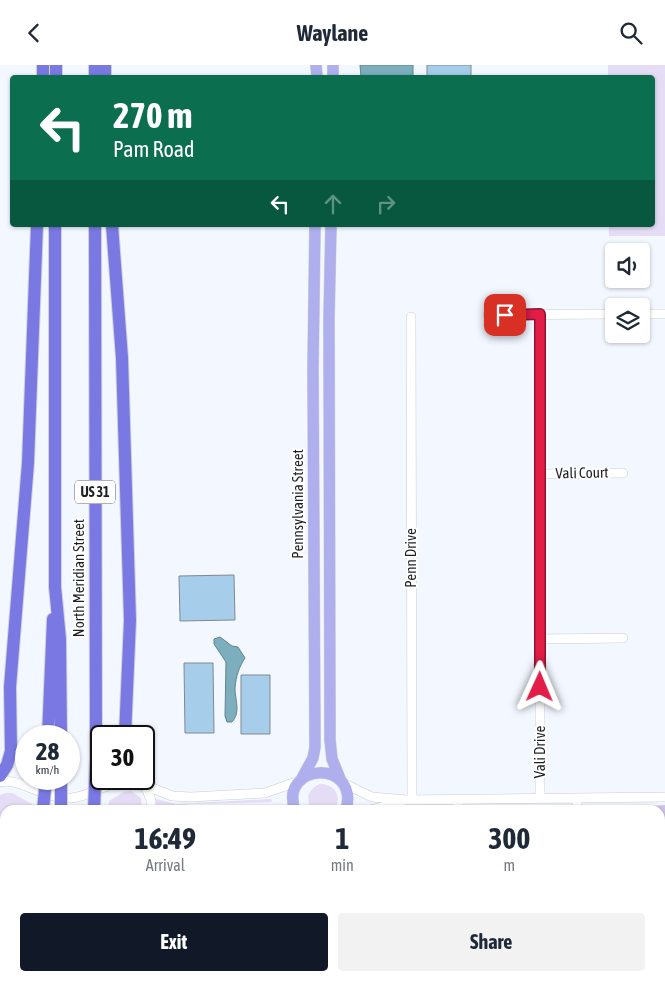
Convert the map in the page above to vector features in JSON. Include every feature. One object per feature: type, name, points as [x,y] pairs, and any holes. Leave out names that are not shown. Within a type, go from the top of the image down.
[{"type":"highway","points":[[0,776],[8,765],[11,751],[10,703],[28,463],[37,227]]},
{"type":"highway","name":"North Meridian Street","points":[[55,227],[55,587],[60,639],[61,725]]},
{"type":"highway","name":"North Meridian Street","points":[[94,805],[96,759],[95,227]]},
{"type":"highway","points":[[112,227],[122,358],[130,620],[126,725]]},
{"type":"highway","name":"US 31","points":[[48,725],[55,587]]},
{"type":"highway","points":[[43,805],[45,790]]},
{"type":"highway","points":[[61,790],[61,805]]},
{"type":"main road","name":"Pennsylvania Street","points":[[294,805],[293,793],[313,757],[315,747],[313,361],[315,227]]},
{"type":"main road","name":"Pennsylvania Street","points":[[332,227],[329,368],[330,740],[332,759],[348,798],[347,805]]},
{"type":"main road","points":[[300,780],[309,774],[319,772],[330,773],[342,782]]},
{"type":"street","name":"Vali Drive","points":[[540,314],[540,799]]},
{"type":"street","points":[[488,315],[605,314]]},
{"type":"street","points":[[650,314],[665,314]]},
{"type":"street","name":"Penn Drive","points":[[408,800],[411,317]]},
{"type":"street","name":"Vali Court","points":[[540,473],[623,473]]},
{"type":"street","points":[[541,639],[623,638]]},
{"type":"street","points":[[155,788],[172,796],[191,797],[265,793],[300,780]]},
{"type":"street","points":[[0,782],[14,781],[51,796],[71,798],[92,794],[101,790]]},
{"type":"street","points":[[342,782],[372,797],[408,800],[665,797]]},
{"type":"street","points":[[146,790],[151,805]]},
{"type":"street","points":[[577,798],[577,805]]},
{"type":"street","points":[[389,805],[408,800]]},
{"type":"street","points":[[458,800],[458,805]]},
{"type":"shaded area","points":[[608,65],[665,65],[665,236],[609,236],[609,227],[655,227],[655,75],[608,75]]},
{"type":"shaded area","points":[[320,784],[330,786],[336,792],[337,805],[310,805],[308,798],[310,792]]},
{"type":"shaded area","points":[[131,791],[141,798],[142,805],[109,805],[109,801],[124,792]]},
{"type":"shaded area","points":[[12,793],[34,805],[0,805],[0,795]]},
{"type":"shaded area","points":[[156,799],[176,804],[271,799],[272,802],[184,805],[156,805]]},
{"type":"water","points":[[360,65],[413,65],[413,75],[361,75]]},
{"type":"water","points":[[220,637],[232,646],[238,647],[245,658],[239,668],[236,680],[237,710],[232,722],[227,722],[225,716],[226,662],[214,644],[214,639]]},
{"type":"building","points":[[427,65],[471,65],[471,75],[427,75]]},
{"type":"building","points":[[234,575],[235,620],[180,621],[179,576]]},
{"type":"building","points":[[184,663],[213,663],[214,733],[185,733]]},
{"type":"building","points":[[241,675],[270,675],[270,734],[241,734]]},
{"type":"route","points":[[505,315],[540,314],[540,687]]}]
